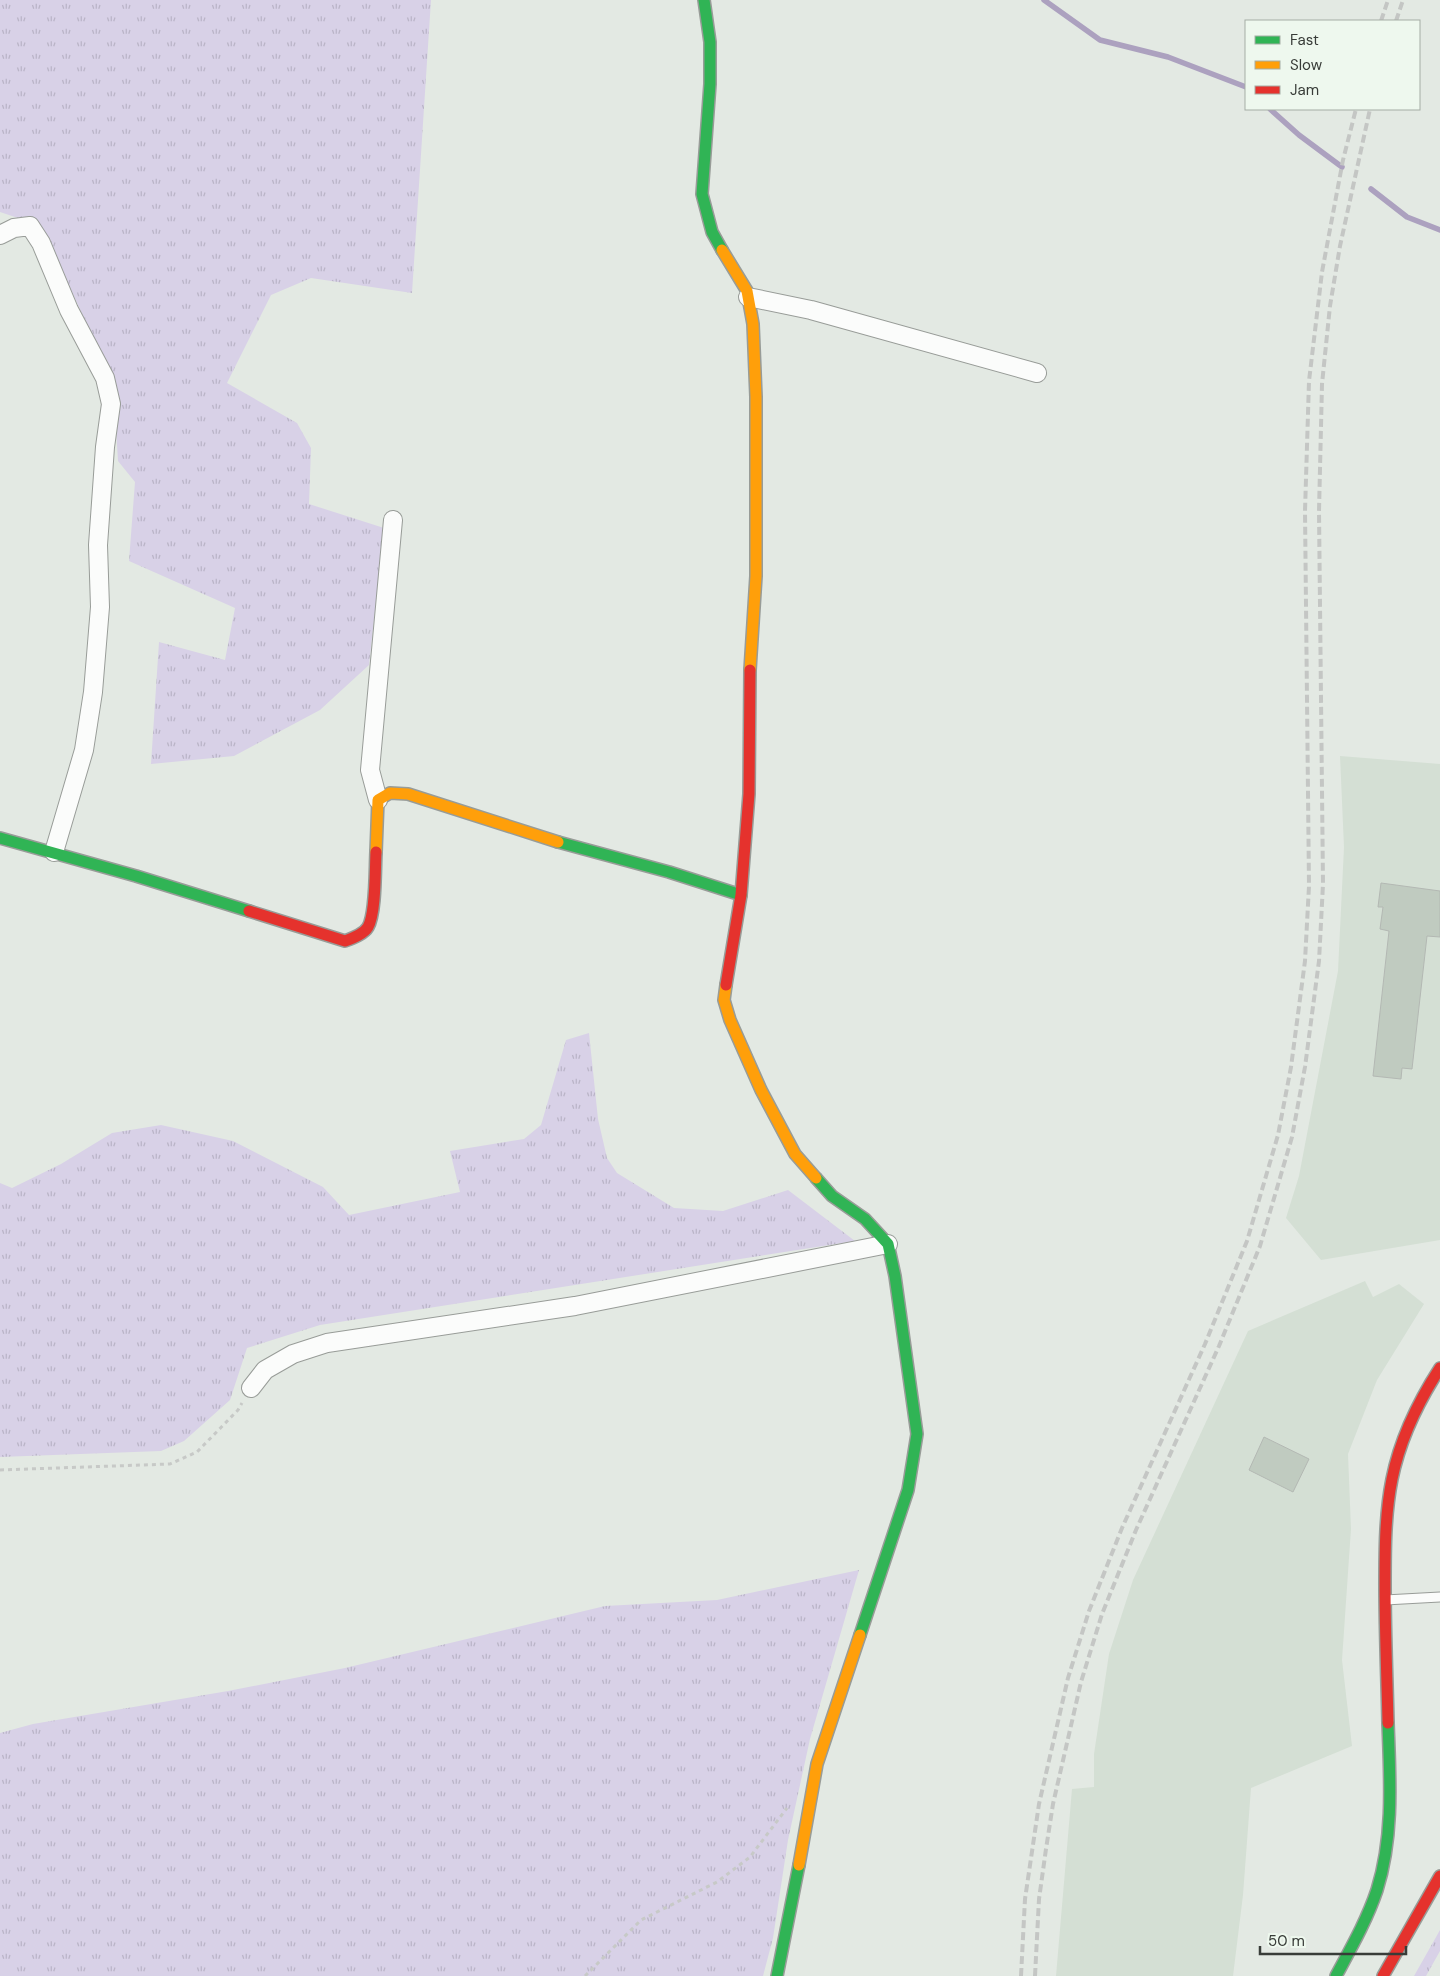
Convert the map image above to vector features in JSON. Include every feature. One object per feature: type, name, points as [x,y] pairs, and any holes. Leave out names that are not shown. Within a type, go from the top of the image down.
[{"type":"main road","points":[[704,0],[710,42],[710,84],[702,194],[712,232],[747,291],[753,324],[756,388],[756,576],[749,690],[749,794],[741,895],[724,1000],[730,1020],[761,1090],[795,1154],[832,1196],[865,1220],[888,1244],[895,1276],[917,1434],[908,1490],[817,1764],[788,1927],[777,1976]]},
{"type":"main road","points":[[0,838],[54,852],[345,941],[358,935],[369,926],[374,901],[378,800],[390,793],[408,794],[566,845],[669,872],[741,895]]},
{"type":"main road","points":[[1336,1976],[1358,1938],[1376,1891],[1384,1863],[1388,1833],[1390,1777],[1385,1550],[1389,1493],[1402,1446],[1413,1418],[1440,1368]]},
{"type":"main road","points":[[1383,1976],[1440,1876]]},
{"type":"street","points":[[0,235],[14,228],[30,226],[41,243],[69,310],[105,378],[111,404],[105,447],[98,545],[100,606],[93,692],[84,750],[54,852]]},
{"type":"street","points":[[748,297],[811,310],[1037,373]]},
{"type":"street","points":[[378,800],[370,770],[393,520]]},
{"type":"street","points":[[251,1388],[266,1370],[293,1354],[327,1343],[575,1306],[888,1244]]},
{"type":"lane","points":[[1385,1600],[1440,1597]]},
{"type":"path","points":[[0,1470],[170,1464],[197,1452],[238,1410],[251,1388]]},
{"type":"path","points":[[585,1976],[641,1920],[717,1882],[750,1857],[792,1801]]},
{"type":"shaded area","points":[[1340,756],[1440,764],[1440,1240],[1321,1260],[1286,1218],[1299,1176],[1338,971],[1344,847]]},
{"type":"shaded area","points":[[1365,1281],[1373,1297],[1399,1284],[1424,1304],[1377,1380],[1348,1454],[1351,1529],[1342,1660],[1352,1746],[1251,1788],[1243,1895],[1233,1976],[1056,1976],[1072,1789],[1094,1787],[1094,1754],[1109,1654],[1133,1580],[1248,1331]]},
{"type":"green space","points":[[0,0],[431,0],[412,293],[311,278],[271,295],[227,383],[297,423],[311,448],[309,504],[384,528],[369,665],[320,710],[234,756],[151,764],[159,642],[225,660],[235,608],[129,561],[135,482],[118,461],[113,381],[52,249],[36,224],[0,212]]},
{"type":"green space","points":[[589,1033],[598,1119],[607,1158],[617,1173],[674,1208],[723,1211],[788,1190],[855,1241],[320,1325],[247,1348],[230,1400],[184,1441],[161,1451],[0,1457],[0,1183],[12,1188],[61,1164],[112,1133],[161,1125],[233,1141],[323,1187],[349,1215],[460,1192],[450,1151],[524,1139],[541,1125],[566,1040]]},
{"type":"green space","points":[[859,1570],[810,1739],[788,1840],[773,1938],[763,1976],[0,1976],[0,1733],[33,1724],[228,1691],[345,1668],[605,1606],[717,1600]]},
{"type":"green space","points":[[1440,1930],[1440,1951],[1426,1976],[1414,1976]]},
{"type":"building","points":[[1381,883],[1440,891],[1440,937],[1427,936],[1412,1069],[1402,1068],[1401,1079],[1373,1076],[1389,931],[1380,929],[1383,907],[1378,907]]},
{"type":"building","points":[[1264,1437],[1309,1459],[1293,1492],[1249,1470]]},
{"type":"waterway","points":[[1044,0],[1100,40],[1168,57],[1245,87]]},
{"type":"waterway","points":[[1271,110],[1299,135],[1342,167]]},
{"type":"waterway","points":[[1371,189],[1407,217],[1440,230]]},
{"type":"railway","points":[[1381,20],[1388,0]]},
{"type":"railway","points":[[1396,20],[1403,0]]},
{"type":"railway","points":[[1021,1976],[1025,1899],[1039,1804],[1068,1678],[1089,1611],[1122,1528],[1205,1344],[1247,1241],[1278,1135],[1291,1067],[1305,961],[1309,886],[1305,511],[1309,381],[1322,272],[1343,160],[1356,110]]},
{"type":"railway","points":[[1035,1976],[1039,1899],[1053,1804],[1081,1682],[1102,1614],[1136,1530],[1219,1346],[1260,1246],[1292,1137],[1305,1067],[1319,961],[1323,884],[1319,511],[1322,384],[1330,306],[1340,246],[1370,110]]},
{"type":"traffic: fast","points":[[704,0],[710,42],[710,84],[702,194],[712,232],[722,250]]},
{"type":"traffic: fast","points":[[0,838],[136,876],[249,911]]},
{"type":"traffic: fast","points":[[558,842],[669,872],[741,895]]},
{"type":"traffic: fast","points":[[816,1178],[832,1196],[865,1219],[888,1244],[895,1276],[917,1434],[908,1490],[860,1635]]},
{"type":"traffic: fast","points":[[1336,1976],[1368,1912],[1377,1890],[1382,1870],[1390,1807],[1388,1723]]},
{"type":"traffic: fast","points":[[777,1976],[799,1865]]},
{"type":"traffic: slow","points":[[722,250],[747,291],[753,324],[756,397],[756,576],[750,670]]},
{"type":"traffic: slow","points":[[376,852],[378,800],[390,793],[408,794],[558,842]]},
{"type":"traffic: slow","points":[[726,985],[724,1000],[730,1020],[761,1090],[795,1154],[816,1178]]},
{"type":"traffic: slow","points":[[799,1865],[817,1764],[860,1635]]},
{"type":"traffic: jam","points":[[726,985],[741,895],[749,794],[750,670]]},
{"type":"traffic: jam","points":[[249,911],[345,941],[355,937],[368,927],[371,920],[374,902],[376,852]]},
{"type":"traffic: jam","points":[[1388,1723],[1385,1559],[1390,1492],[1395,1464],[1405,1435],[1424,1394],[1440,1368]]},
{"type":"traffic: jam","points":[[1383,1976],[1440,1876]]}]
